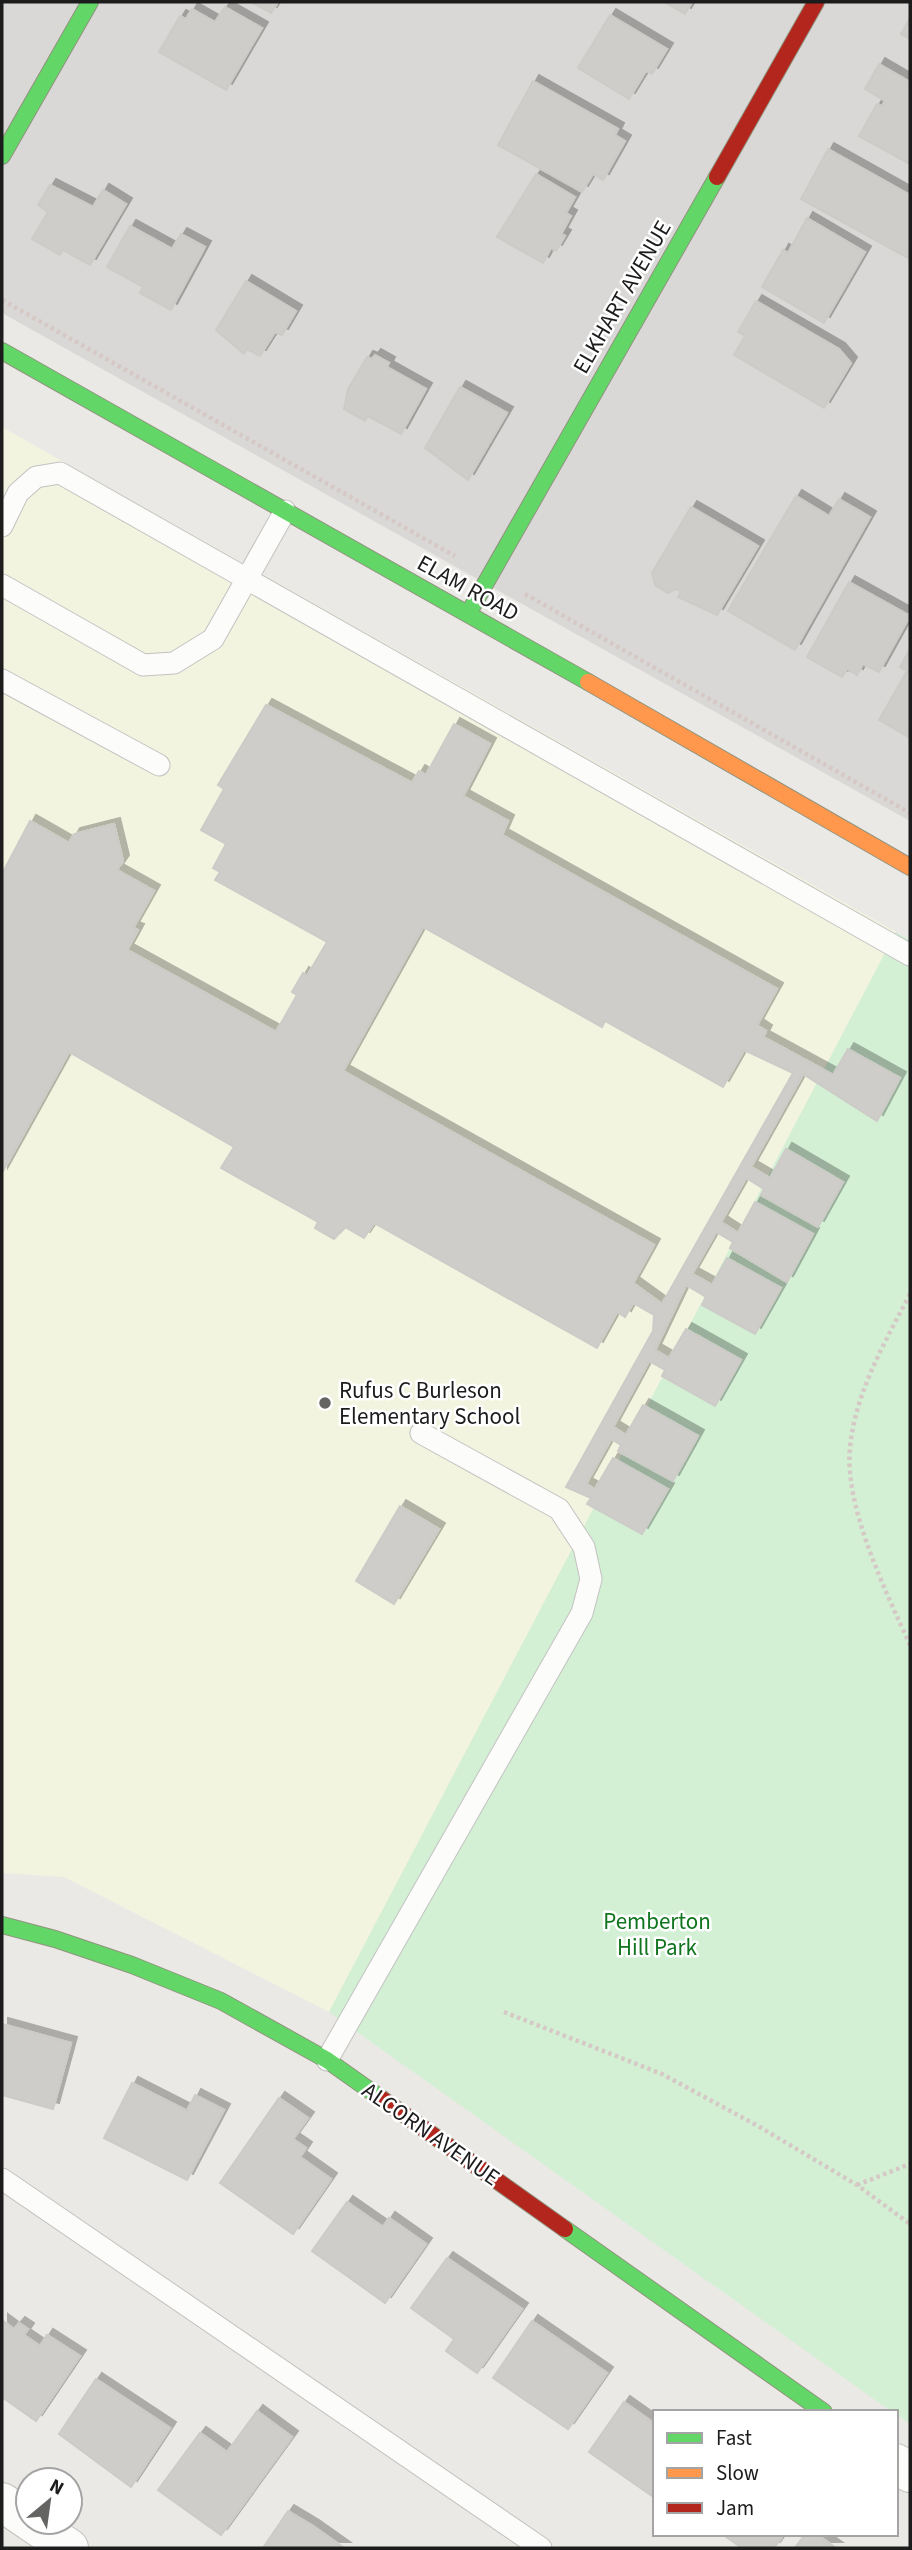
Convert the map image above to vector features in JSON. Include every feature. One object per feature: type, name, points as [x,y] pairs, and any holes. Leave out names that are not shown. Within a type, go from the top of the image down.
[{"type":"street","points":[[2,156],[90,2]]},
{"type":"street","name":"ELKHART AVENUE","points":[[468,614],[816,2]]},
{"type":"street","name":"ELAM ROAD","points":[[2,351],[910,866]]},
{"type":"street","name":"ALCORN AVENUE","points":[[2,1925],[55,1939],[132,1965],[221,2001],[327,2060],[821,2410]]},
{"type":"street","points":[[51,2536],[69,2548]]},
{"type":"lane","points":[[2,526],[18,493],[36,477],[60,473],[910,955]]},
{"type":"lane","points":[[2,584],[143,665],[174,663],[213,639],[285,511]]},
{"type":"lane","points":[[2,680],[159,765]]},
{"type":"lane","points":[[327,2060],[582,1613],[591,1579],[584,1547],[559,1509],[421,1433]]},
{"type":"lane","points":[[2,2179],[541,2548]]},
{"type":"path","points":[[2,300],[455,556]]},
{"type":"path","points":[[518,590],[910,813]]},
{"type":"path","points":[[910,1294],[866,1384],[855,1417],[850,1449],[851,1486],[871,1550],[910,1645]]},
{"type":"path","points":[[504,2012],[662,2074],[758,2126],[857,2185],[910,2224]]},
{"type":"path","points":[[857,2185],[910,2164]]},
{"type":"shaded area","points":[[2,2],[910,2],[910,821],[2,313]]},
{"type":"shaded area","name":"Rufus C Burleson Elementary School","points":[[2,427],[896,932],[329,2012],[64,1877],[2,1873]]},
{"type":"green space","name":"Pemberton Hill Park","points":[[896,932],[910,940],[910,2424],[898,2415],[898,2410],[889,2410],[329,2012]]},
{"type":"building","points":[[251,2],[278,2],[271,13]]},
{"type":"building","points":[[664,2],[692,2],[685,14]]},
{"type":"building","points":[[225,7],[262,28],[226,90],[159,52],[180,16],[186,19],[192,9],[215,22]]},
{"type":"building","points":[[610,15],[667,49],[652,74],[646,71],[629,99],[578,68]]},
{"type":"building","points":[[910,18],[910,39],[901,34]]},
{"type":"building","points":[[879,64],[910,82],[910,164],[859,136],[877,104],[882,106],[885,101],[865,89]]},
{"type":"building","points":[[533,81],[618,129],[615,135],[625,141],[603,180],[593,174],[582,192],[498,145]]},
{"type":"building","points":[[828,149],[910,195],[910,259],[801,199]]},
{"type":"building","points":[[536,174],[575,197],[566,213],[571,216],[561,234],[565,236],[556,251],[551,248],[543,263],[497,237]]},
{"type":"building","points":[[50,185],[93,207],[103,190],[126,204],[90,265],[63,250],[60,255],[32,239],[48,212],[38,205]]},
{"type":"building","points":[[807,218],[865,252],[824,323],[762,287],[783,250],[788,253]]},
{"type":"building","points":[[130,226],[172,249],[181,234],[205,247],[171,310],[140,293],[143,287],[107,267]]},
{"type":"building","points":[[246,281],[296,311],[282,335],[275,332],[260,356],[247,349],[244,354],[216,330]]},
{"type":"building","points":[[756,301],[839,349],[851,363],[824,408],[734,355],[745,336],[738,332]]},
{"type":"building","points":[[375,355],[389,363],[387,367],[426,389],[401,434],[368,416],[365,421],[344,409],[348,389],[367,357],[372,359]]},
{"type":"building","points":[[460,387],[507,413],[468,480],[425,448]]},
{"type":"building","points":[[796,496],[829,516],[839,499],[870,517],[795,650],[728,611]]},
{"type":"building","points":[[691,507],[758,546],[717,615],[678,597],[681,591],[676,589],[668,593],[655,585],[652,573]]},
{"type":"building","points":[[849,582],[910,616],[879,672],[863,664],[857,675],[847,669],[842,677],[807,657]]},
{"type":"building","points":[[910,649],[910,738],[879,720],[907,671],[900,667]]},
{"type":"building","points":[[266,705],[412,783],[419,771],[426,775],[454,724],[490,744],[463,796],[508,821],[502,835],[777,989],[757,1025],[766,1031],[763,1037],[833,1075],[848,1049],[900,1078],[877,1121],[803,1074],[751,1167],[770,1178],[786,1149],[843,1182],[818,1227],[761,1195],[764,1189],[746,1178],[721,1222],[738,1233],[755,1202],[813,1234],[787,1282],[730,1248],[733,1242],[716,1232],[692,1274],[712,1285],[727,1258],[781,1288],[755,1334],[702,1305],[706,1297],[686,1285],[655,1350],[669,1358],[686,1329],[741,1360],[715,1406],[662,1376],[665,1370],[649,1361],[613,1427],[626,1435],[643,1405],[698,1436],[673,1481],[618,1451],[621,1445],[611,1439],[586,1484],[595,1489],[613,1458],[668,1489],[642,1534],[587,1504],[591,1498],[566,1487],[653,1331],[654,1315],[633,1303],[625,1317],[617,1312],[597,1348],[374,1223],[364,1238],[345,1227],[334,1239],[315,1228],[318,1222],[221,1168],[234,1147],[69,1052],[2,1173],[2,874],[30,821],[69,843],[74,834],[114,824],[123,861],[117,870],[154,891],[133,928],[138,930],[127,950],[276,1032],[297,995],[292,992],[303,973],[307,976],[327,942],[215,880],[220,872],[213,868],[226,844],[201,830],[224,789],[218,785]],"holes":[[[423,927],[602,1027],[605,1021],[723,1087],[744,1050],[793,1073],[662,1304],[633,1283],[654,1245],[343,1071]]]},
{"type":"building","points":[[400,1506],[439,1529],[394,1604],[356,1581]]},
{"type":"building","points":[[2,2024],[71,2043],[53,2109],[2,2095]]},
{"type":"building","points":[[132,2083],[187,2111],[195,2095],[224,2110],[187,2180],[104,2138]]},
{"type":"building","points":[[279,2098],[308,2118],[293,2139],[306,2148],[300,2157],[331,2179],[293,2234],[220,2183]]},
{"type":"building","points":[[347,2202],[383,2227],[389,2218],[426,2244],[385,2303],[312,2251]]},
{"type":"building","points":[[447,2258],[522,2309],[477,2373],[446,2351],[454,2339],[411,2308]]},
{"type":"building","points":[[2,2320],[14,2329],[19,2323],[28,2329],[24,2335],[40,2346],[47,2335],[80,2356],[36,2421],[2,2397]]},
{"type":"building","points":[[532,2321],[607,2373],[568,2429],[493,2378]]},
{"type":"building","points":[[96,2379],[170,2428],[131,2487],[59,2434]]},
{"type":"building","points":[[624,2402],[653,2423],[653,2497],[589,2452]]},
{"type":"building","points":[[257,2411],[292,2437],[221,2535],[158,2490],[200,2433],[227,2452]]},
{"type":"building","points":[[288,2511],[313,2526],[344,2548],[263,2548]]},
{"type":"building","points":[[725,2536],[783,2536],[774,2548],[742,2548]]},
{"type":"building","points":[[804,2536],[819,2536],[836,2548],[795,2548]]},
{"type":"traffic: fast","points":[[2,156],[90,2]]},
{"type":"traffic: fast","points":[[468,614],[717,177]]},
{"type":"traffic: fast","points":[[2,351],[588,682]]},
{"type":"traffic: fast","points":[[2,1925],[55,1939],[132,1965],[221,2001],[327,2060],[382,2099]]},
{"type":"traffic: fast","points":[[565,2229],[821,2410]]},
{"type":"traffic: slow","points":[[588,682],[910,867]]},
{"type":"traffic: jam","points":[[717,177],[816,2]]},
{"type":"traffic: jam","points":[[382,2099],[565,2229]]},
{"type":"place","name":"Rufus C Burleson Elementary School","points":[[325,1403]]}]
